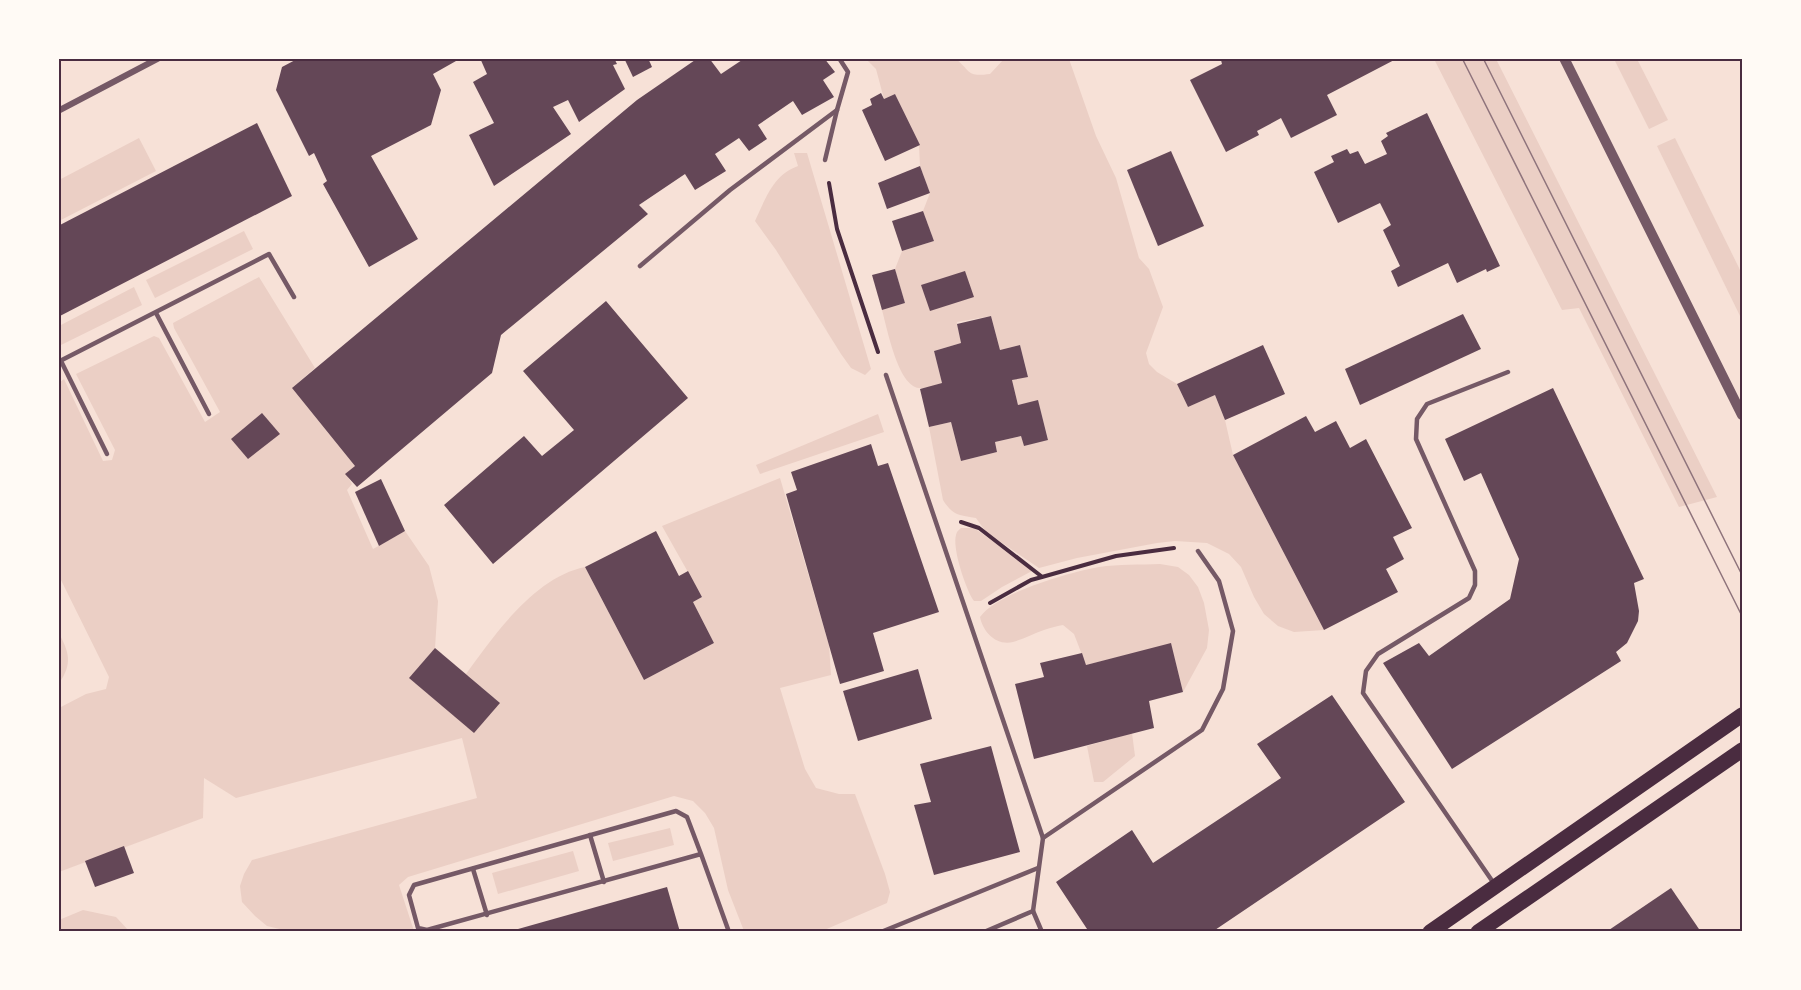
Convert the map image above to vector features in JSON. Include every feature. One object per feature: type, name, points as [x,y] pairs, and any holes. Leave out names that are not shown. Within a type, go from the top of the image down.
[{"type":"main road","points":[[1430,932],[1743,715]]},
{"type":"main road","points":[[1478,932],[1743,750]]},
{"type":"street","points":[[58,111],[159,58]]},
{"type":"street","points":[[1564,58],[1743,415]]},
{"type":"lane","points":[[825,160],[848,72],[839,58]]},
{"type":"lane","points":[[640,266],[730,190],[837,110]]},
{"type":"lane","points":[[107,454],[60,361],[269,254],[294,297]]},
{"type":"lane","points":[[156,312],[209,414]]},
{"type":"lane","points":[[1495,886],[1363,693],[1366,671],[1378,654],[1469,598],[1475,585],[1475,572],[1416,439],[1417,419],[1427,404],[1508,372]]},
{"type":"lane","points":[[886,375],[1043,838],[1032,911],[1042,932]]},
{"type":"lane","points":[[1043,838],[1202,730],[1223,689],[1233,631],[1219,581],[1198,551]]},
{"type":"lane","points":[[701,854],[428,930],[418,928],[408,895],[414,885],[676,811],[687,817],[701,854],[729,932]]},
{"type":"lane","points":[[590,836],[604,882]]},
{"type":"lane","points":[[881,932],[1038,868]]},
{"type":"lane","points":[[473,869],[487,915]]},
{"type":"lane","points":[[984,932],[1032,911]]},
{"type":"path","points":[[825,160],[837,229],[886,375]]},
{"type":"path","points":[[934,521],[960,521],[979,528],[1042,576]]},
{"type":"path","points":[[967,617],[1042,576],[1116,556],[1173,548],[1198,551]]},
{"type":"shaded area","points":[[866,59],[956,59],[973,74],[982,75],[990,74],[1004,59],[1069,59],[1096,136],[1116,178],[1139,258],[1149,269],[1163,307],[1146,353],[1149,364],[1157,372],[1177,384],[1188,407],[1215,395],[1225,420],[1233,455],[1324,630],[1294,632],[1278,626],[1264,614],[1241,567],[1229,554],[1207,543],[1175,541],[1157,543],[1077,558],[1039,568],[986,532],[976,518],[957,514],[950,509],[943,500],[929,427],[951,422],[961,461],[997,452],[995,442],[1021,436],[1024,446],[1048,439],[1038,401],[1018,405],[1012,380],[1028,376],[1020,345],[1000,350],[991,316],[957,322],[961,343],[934,351],[942,383],[919,388],[905,378],[899,367],[882,310],[905,303],[895,269],[902,251],[934,241],[923,211],[930,193],[920,166],[919,145],[895,94],[884,99],[876,69]]},
{"type":"shaded area","points":[[1434,59],[1496,59],[1717,497],[1679,507],[1579,308],[1562,310]]},
{"type":"shaded area","points":[[1614,59],[1637,59],[1668,120],[1649,129]]},
{"type":"shaded area","points":[[139,138],[156,171],[59,221],[59,180]]},
{"type":"shaded area","points":[[1675,138],[1742,274],[1742,320],[1657,146]]},
{"type":"shaded area","points":[[794,153],[807,153],[871,369],[865,375],[851,368],[841,354],[776,250],[755,221],[776,181],[798,166]]},
{"type":"shaded area","points":[[244,231],[253,249],[155,298],[146,280]]},
{"type":"shaded area","points":[[259,277],[315,368],[292,388],[355,466],[346,474],[352,484],[347,490],[373,549],[405,531],[429,566],[438,601],[435,648],[410,678],[500,703],[466,674],[489,642],[533,595],[549,582],[585,567],[644,680],[714,643],[693,602],[702,597],[662,526],[780,478],[829,645],[831,675],[780,688],[805,769],[816,788],[839,794],[855,794],[885,874],[890,892],[887,903],[822,931],[744,931],[728,890],[714,828],[705,813],[693,801],[674,796],[408,877],[399,885],[414,931],[288,931],[267,926],[242,902],[240,886],[252,860],[477,798],[462,738],[236,798],[204,778],[203,818],[59,872],[59,708],[86,694],[106,689],[109,677],[59,576],[59,383],[64,379],[103,461],[112,460],[115,450],[76,374],[154,336],[159,338],[205,422],[220,412],[173,323]]},
{"type":"shaded area","points":[[134,287],[142,305],[59,346],[59,326]]},
{"type":"shaded area","points":[[878,414],[884,432],[760,474],[756,465]]},
{"type":"shaded area","points":[[961,528],[974,528],[1032,571],[981,601],[974,601],[964,579],[956,549],[956,535]]},
{"type":"shaded area","points":[[1160,564],[1178,567],[1189,575],[1198,587],[1204,603],[1209,630],[1207,648],[1183,692],[1171,644],[1086,665],[1074,634],[1063,625],[1007,643],[991,637],[980,617],[989,608],[1017,592],[1053,579],[1099,567]]},
{"type":"shaded area","points":[[58,632],[65,645],[68,658],[66,670],[59,683]]},
{"type":"shaded area","points":[[1132,733],[1135,756],[1103,782],[1094,782],[1087,746]]},
{"type":"shaded area","points":[[670,828],[674,845],[613,861],[608,843]]},
{"type":"shaded area","points":[[573,851],[579,871],[498,894],[492,873]]},
{"type":"shaded area","points":[[83,910],[116,917],[129,931],[59,931],[59,920]]},
{"type":"building","points":[[299,58],[454,58],[456,61],[433,74],[441,90],[431,125],[371,156],[418,239],[369,267],[323,184],[327,181],[314,153],[309,156],[276,90],[282,67]]},
{"type":"building","points":[[480,58],[614,58],[617,64],[613,65],[625,89],[579,122],[568,100],[553,107],[571,134],[494,186],[469,135],[494,123],[473,82],[487,74]]},
{"type":"building","points":[[624,58],[648,58],[652,67],[633,77]]},
{"type":"building","points":[[698,58],[709,58],[721,74],[745,58],[824,58],[835,72],[823,80],[834,97],[802,115],[793,101],[758,125],[767,139],[749,151],[739,138],[715,154],[726,171],[695,190],[685,174],[639,205],[648,214],[501,335],[492,373],[357,487],[345,474],[355,466],[292,388],[637,100]]},
{"type":"building","points":[[1224,58],[1398,58],[1327,95],[1337,115],[1291,138],[1281,118],[1257,131],[1259,135],[1226,152],[1190,80],[1222,64],[1221,60]]},
{"type":"building","points":[[881,93],[884,99],[895,94],[920,145],[885,161],[862,110],[872,105],[870,99]]},
{"type":"building","points":[[1427,113],[1500,266],[1487,272],[1486,269],[1457,283],[1448,263],[1398,287],[1391,271],[1400,266],[1383,230],[1391,225],[1380,203],[1338,223],[1314,172],[1334,162],[1331,156],[1347,149],[1350,154],[1358,151],[1365,164],[1387,154],[1381,141],[1388,136],[1386,133]]},
{"type":"building","points":[[257,123],[292,196],[58,317],[58,226]]},
{"type":"building","points":[[1171,151],[1204,226],[1158,246],[1127,170]]},
{"type":"building","points":[[920,166],[930,193],[887,209],[878,183]]},
{"type":"building","points":[[923,211],[934,241],[902,251],[892,221]]},
{"type":"building","points":[[895,269],[905,303],[882,310],[872,275]]},
{"type":"building","points":[[965,271],[974,297],[930,311],[921,285]]},
{"type":"building","points":[[606,301],[688,398],[493,564],[444,505],[524,436],[542,456],[574,430],[523,371]]},
{"type":"building","points":[[1463,314],[1481,349],[1360,405],[1345,369]]},
{"type":"building","points":[[991,316],[1000,350],[1020,345],[1028,377],[1012,380],[1018,405],[1038,400],[1048,440],[1024,446],[1021,436],[995,442],[997,452],[961,461],[951,422],[929,427],[920,389],[942,383],[934,351],[961,343],[957,324]]},
{"type":"building","points":[[1263,345],[1285,394],[1225,420],[1215,395],[1188,407],[1177,384]]},
{"type":"building","points":[[1553,388],[1644,579],[1634,583],[1639,611],[1638,621],[1627,643],[1616,652],[1621,661],[1452,769],[1383,663],[1419,643],[1429,656],[1510,599],[1519,559],[1481,473],[1464,481],[1445,439]]},
{"type":"building","points":[[262,413],[280,434],[248,459],[231,439]]},
{"type":"building","points":[[1306,416],[1315,432],[1336,421],[1350,448],[1366,439],[1412,528],[1393,537],[1404,559],[1386,569],[1398,592],[1324,630],[1233,455]]},
{"type":"building","points":[[871,444],[878,466],[888,463],[939,612],[873,633],[884,671],[840,684],[786,494],[797,490],[791,472]]},
{"type":"building","points":[[381,479],[405,531],[379,546],[355,492]]},
{"type":"building","points":[[656,531],[679,576],[688,571],[702,597],[693,602],[714,643],[644,680],[585,567]]},
{"type":"building","points":[[1171,643],[1183,692],[1149,701],[1154,728],[1034,759],[1015,684],[1044,677],[1040,663],[1082,653],[1086,665]]},
{"type":"building","points":[[435,648],[500,703],[474,733],[409,678]]},
{"type":"building","points":[[918,669],[932,719],[858,741],[843,691]]},
{"type":"building","points":[[1332,695],[1405,802],[1212,932],[1089,932],[1056,882],[1132,830],[1153,863],[1281,778],[1257,744]]},
{"type":"building","points":[[991,746],[1020,852],[934,875],[914,805],[931,802],[920,764]]},
{"type":"building","points":[[124,846],[134,873],[95,887],[85,861]]},
{"type":"building","points":[[667,887],[680,932],[511,932],[511,931]]},
{"type":"building","points":[[1671,888],[1701,932],[1606,932]]},
{"type":"tram line","points":[[1462,58],[1742,616]]},
{"type":"tram line","points":[[1483,58],[1742,575]]}]
